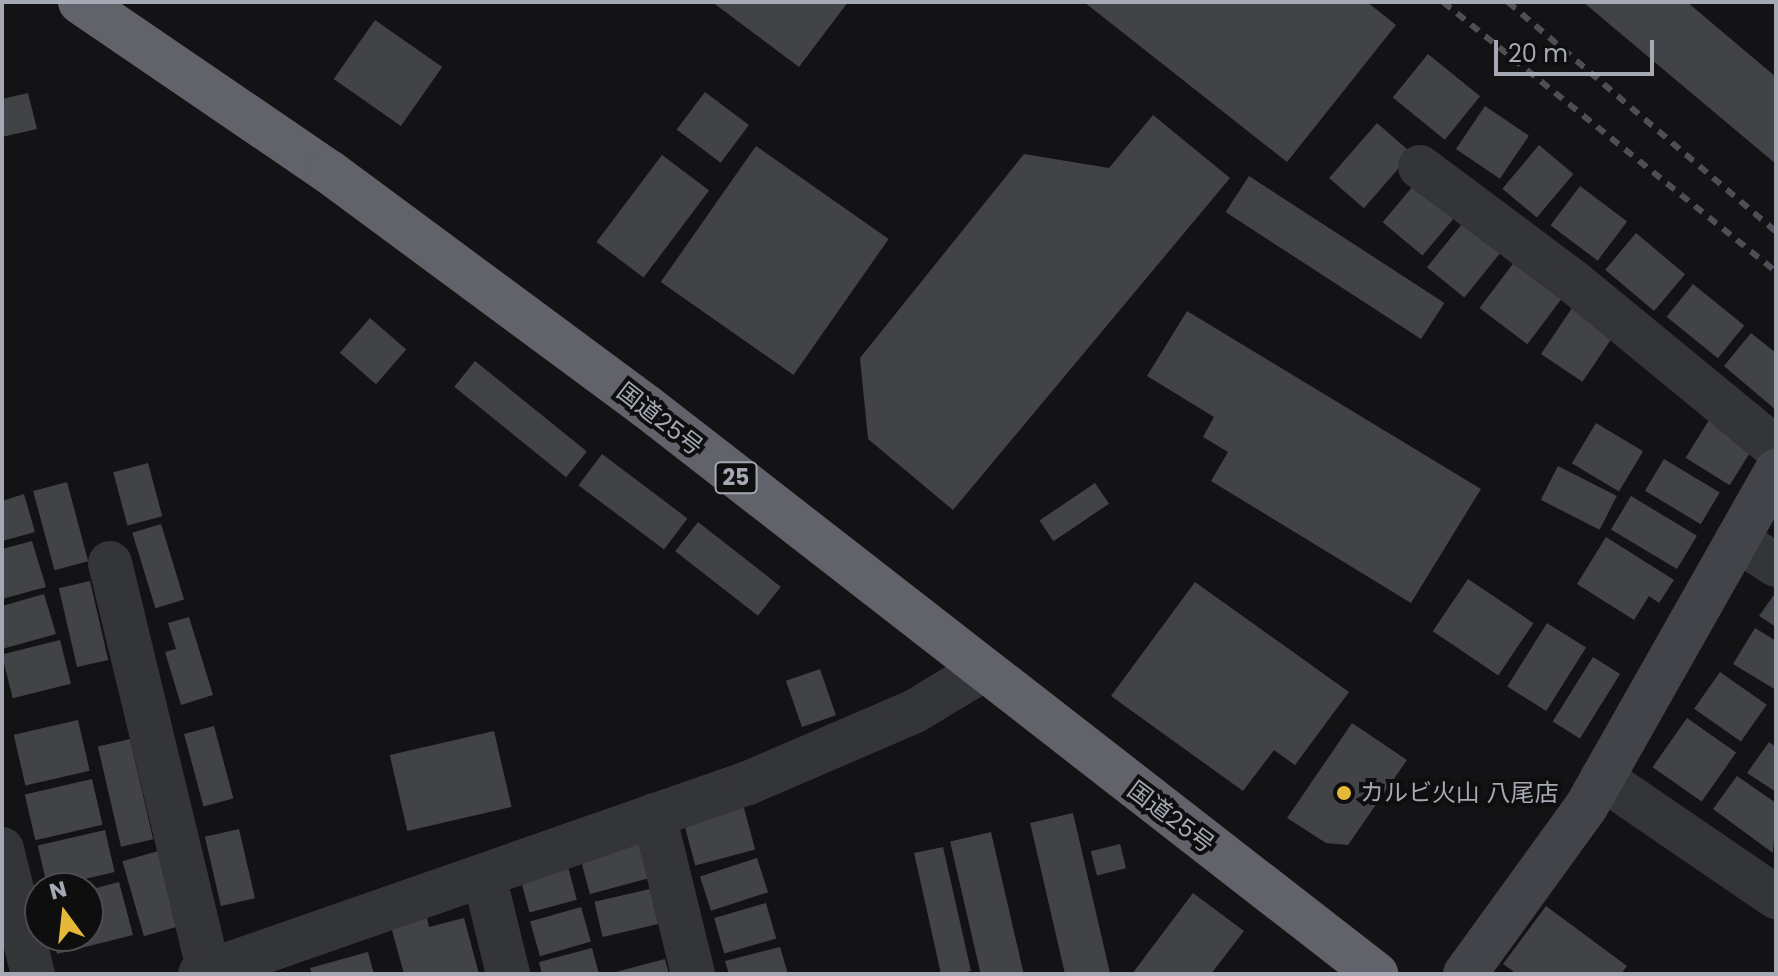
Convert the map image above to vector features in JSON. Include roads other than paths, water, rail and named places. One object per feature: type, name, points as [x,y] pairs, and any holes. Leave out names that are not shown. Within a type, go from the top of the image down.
[{"type":"highway","name":"国道25号","points":[[80,2],[328,171],[647,407],[981,671],[1376,974]]},
{"type":"street","points":[[1420,167],[1575,283],[1776,448]]},
{"type":"street","points":[[1465,974],[1602,778],[1776,471]]},
{"type":"street","points":[[1737,540],[1776,565]]},
{"type":"street","points":[[110,563],[205,973],[748,783],[915,711],[981,671]]},
{"type":"street","points":[[1602,778],[1776,897]]},
{"type":"street","points":[[654,815],[693,974]]},
{"type":"street","points":[[2,849],[33,974]]},
{"type":"street","points":[[484,876],[508,974]]},
{"type":"railway","points":[[1443,2],[1776,272]]},
{"type":"railway","points":[[1508,2],[1776,232]]},
{"type":"place","name":"カルビ火山 八尾店","points":[[1344,793]]}]
